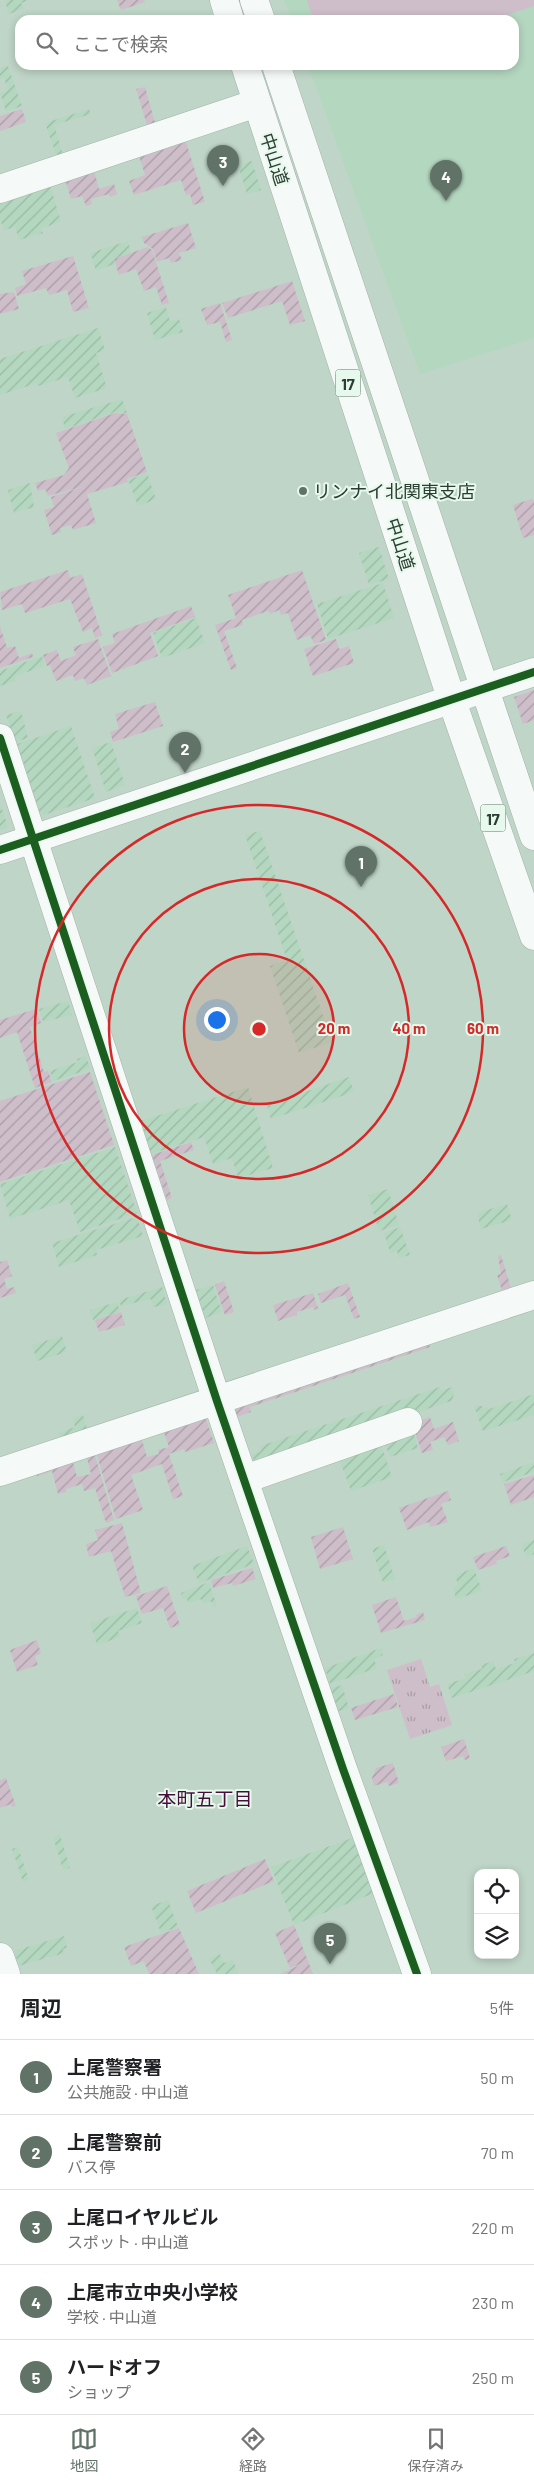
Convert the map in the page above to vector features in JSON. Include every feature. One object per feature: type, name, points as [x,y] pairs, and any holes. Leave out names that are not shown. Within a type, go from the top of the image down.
[{"type":"main road","points":[[224,0],[228,15]]},
{"type":"main road","points":[[254,0],[259,15]]},
{"type":"main road","name":"中山道","points":[[247,70],[452,701],[534,936]]},
{"type":"main road","name":"中山道","points":[[278,70],[534,836]]},
{"type":"main road","points":[[0,189],[257,103]]},
{"type":"main road","points":[[0,850],[452,701],[534,672]]},
{"type":"main road","points":[[0,738],[217,1401],[343,1769],[417,1974]]},
{"type":"main road","points":[[0,1472],[534,1295]]},
{"type":"main road","points":[[245,1479],[408,1422]]},
{"type":"main road","points":[[0,1956],[6,1974]]},
{"type":"shaded area","points":[[29,0],[21,3],[24,9],[9,14],[5,1]]},
{"type":"shaded area","points":[[284,0],[534,0],[534,338],[420,374],[310,70],[519,70],[519,15],[290,15]]},
{"type":"shaded area","points":[[8,66],[22,106],[6,111],[0,93],[8,90],[4,78],[0,79],[0,68]]},
{"type":"shaded area","points":[[89,109],[91,114],[54,125],[63,155],[57,157],[45,123]]},
{"type":"shaded area","points":[[252,161],[261,190],[247,194],[238,165]]},
{"type":"shaded area","points":[[50,185],[61,222],[41,228],[43,233],[19,240],[15,227],[4,230],[0,219],[0,199]]},
{"type":"shaded area","points":[[128,241],[131,253],[113,259],[115,264],[96,270],[90,253]]},
{"type":"shaded area","points":[[166,307],[170,321],[179,319],[183,332],[155,340],[147,313]]},
{"type":"shaded area","points":[[98,328],[105,350],[96,353],[107,388],[75,398],[68,377],[38,386],[37,383],[0,395],[0,359]]},
{"type":"shaded area","points":[[122,399],[127,413],[115,412],[65,429],[62,417]]},
{"type":"shaded area","points":[[147,473],[156,499],[138,506],[128,480]]},
{"type":"shaded area","points":[[30,483],[34,507],[14,513],[8,490]]},
{"type":"shaded area","points":[[379,547],[389,579],[369,585],[359,553]]},
{"type":"shaded area","points":[[383,583],[394,618],[328,639],[317,604]]},
{"type":"shaded area","points":[[196,618],[205,643],[162,658],[153,633]]},
{"type":"shaded area","points":[[42,656],[45,666],[15,676],[16,681],[0,686],[0,671]]},
{"type":"shaded area","points":[[21,711],[28,738],[15,742],[6,715]]},
{"type":"shaded area","points":[[71,726],[95,798],[44,815],[40,813],[17,744]]},
{"type":"shaded area","points":[[111,742],[125,785],[106,792],[92,748]]},
{"type":"shaded area","points":[[0,803],[8,827],[0,830]]},
{"type":"shaded area","points":[[260,831],[332,1042],[299,1053],[270,966],[287,960],[245,835]]},
{"type":"shaded area","points":[[68,1001],[72,1015],[43,1022],[39,1009]]},
{"type":"shaded area","points":[[86,1056],[90,1069],[53,1081],[50,1071],[78,1062],[77,1059]]},
{"type":"shaded area","points":[[349,1077],[354,1092],[271,1119],[267,1105]]},
{"type":"shaded area","points":[[248,1087],[273,1168],[238,1178],[232,1158],[213,1164],[204,1137],[151,1154],[141,1121]]},
{"type":"shaded area","points":[[115,1147],[137,1213],[80,1232],[69,1200],[10,1219],[0,1184]]},
{"type":"shaded area","points":[[388,1189],[399,1225],[379,1231],[368,1195]]},
{"type":"shaded area","points":[[507,1204],[512,1220],[481,1229],[477,1213]]},
{"type":"shaded area","points":[[137,1217],[143,1236],[96,1250],[97,1255],[59,1267],[52,1243]]},
{"type":"shaded area","points":[[400,1227],[410,1255],[399,1258],[397,1251],[390,1253],[384,1233]]},
{"type":"shaded area","points":[[213,1285],[222,1312],[205,1318],[196,1290]]},
{"type":"shaded area","points":[[162,1287],[167,1304],[154,1307],[151,1299],[121,1306],[119,1300]]},
{"type":"shaded area","points":[[117,1302],[120,1312],[93,1320],[90,1310]]},
{"type":"shaded area","points":[[62,1336],[67,1352],[37,1361],[32,1345]]},
{"type":"shaded area","points":[[440,1387],[441,1391],[452,1387],[454,1395],[451,1401],[262,1464],[254,1461],[252,1454],[261,1451],[260,1446]]},
{"type":"shaded area","points":[[534,1394],[534,1415],[483,1431],[474,1406],[478,1405],[489,1409]]},
{"type":"shaded area","points":[[83,1415],[88,1432],[60,1440],[58,1433],[75,1427],[73,1418]]},
{"type":"shaded area","points":[[413,1431],[418,1448],[390,1457],[384,1441]]},
{"type":"shaded area","points":[[381,1444],[392,1477],[351,1491],[339,1458]]},
{"type":"shaded area","points":[[534,1462],[534,1472],[503,1482],[500,1474]]},
{"type":"shaded area","points":[[534,1540],[534,1554],[526,1557],[522,1544]]},
{"type":"shaded area","points":[[384,1545],[395,1579],[383,1583],[372,1549]]},
{"type":"shaded area","points":[[247,1546],[254,1564],[199,1583],[192,1566]]},
{"type":"shaded area","points":[[474,1568],[482,1591],[456,1599],[453,1587],[458,1585],[455,1575]]},
{"type":"shaded area","points":[[209,1582],[217,1606],[213,1607],[211,1601],[203,1604],[201,1599],[188,1603],[187,1598],[183,1599],[181,1593]]},
{"type":"shaded area","points":[[137,1608],[142,1623],[118,1631],[120,1637],[97,1645],[90,1623]]},
{"type":"shaded area","points":[[381,1648],[383,1655],[374,1659],[377,1668],[330,1684],[325,1668]]},
{"type":"shaded area","points":[[534,1653],[534,1671],[452,1698],[447,1684],[466,1678],[464,1674],[482,1669],[481,1665],[493,1661],[496,1669],[515,1663],[514,1659]]},
{"type":"shaded area","points":[[342,1685],[349,1708],[336,1712],[329,1689]]},
{"type":"shaded area","points":[[60,1835],[70,1868],[63,1870],[53,1837]]},
{"type":"shaded area","points":[[355,1837],[374,1893],[294,1925],[271,1867]]},
{"type":"shaded area","points":[[18,1847],[29,1880],[23,1882],[12,1849]]},
{"type":"shaded area","points":[[168,1900],[178,1927],[161,1933],[151,1906]]},
{"type":"shaded area","points":[[64,1936],[67,1948],[63,1949],[64,1953],[19,1966],[14,1951]]},
{"type":"shaded area","points":[[220,1954],[224,1963],[233,1960],[238,1974],[217,1974],[209,1959]]},
{"type":"green space","points":[[117,0],[144,0],[145,2],[121,10]]},
{"type":"green space","points":[[307,0],[534,0],[534,6],[507,15],[312,15]]},
{"type":"green space","points":[[145,87],[155,123],[147,125],[136,89]]},
{"type":"green space","points":[[22,109],[26,122],[0,131],[0,116]]},
{"type":"green space","points":[[185,139],[205,202],[193,205],[190,194],[186,195],[181,180],[134,195],[129,181],[145,175],[138,153]]},
{"type":"green space","points":[[93,167],[99,189],[114,184],[117,194],[110,197],[109,194],[91,199],[92,204],[86,206],[82,196],[71,199],[64,176]]},
{"type":"green space","points":[[188,223],[196,248],[179,253],[182,260],[171,263],[169,258],[157,262],[153,249],[144,243],[142,237]]},
{"type":"green space","points":[[148,247],[152,250],[169,303],[162,305],[156,287],[144,291],[136,269],[119,275],[114,259]]},
{"type":"green space","points":[[73,256],[89,308],[73,312],[67,290],[49,295],[46,288],[17,296],[15,288],[26,284],[22,271]]},
{"type":"green space","points":[[292,281],[305,321],[290,325],[282,301],[228,318],[222,303]]},
{"type":"green space","points":[[14,292],[19,309],[0,314],[0,294]]},
{"type":"green space","points":[[220,303],[232,340],[226,342],[220,322],[207,325],[201,309]]},
{"type":"green space","points":[[115,413],[127,414],[147,472],[127,479],[128,482],[87,494],[96,523],[73,530],[71,525],[60,528],[61,532],[52,535],[44,510],[54,507],[51,497],[85,486],[48,496],[45,489],[38,491],[35,483],[64,475],[69,468],[56,433]]},
{"type":"green space","points":[[532,499],[534,501],[534,535],[523,538],[513,505]]},
{"type":"green space","points":[[68,570],[70,578],[82,574],[102,635],[95,638],[92,628],[83,632],[70,599],[25,613],[22,604],[2,610],[0,592]]},
{"type":"green space","points":[[302,570],[326,640],[314,644],[310,635],[297,640],[288,613],[281,615],[279,610],[270,614],[268,611],[242,620],[243,625],[224,631],[237,668],[231,670],[215,625],[236,618],[228,595]]},
{"type":"green space","points":[[191,606],[195,617],[150,633],[158,656],[112,673],[103,647],[115,643],[112,634]]},
{"type":"green space","points":[[0,626],[7,648],[15,646],[19,658],[32,653],[33,657],[0,668]]},
{"type":"green space","points":[[98,639],[111,676],[87,685],[84,678],[75,681],[73,675],[56,681],[50,665],[47,666],[43,655],[57,650],[61,661],[76,655],[73,647]]},
{"type":"green space","points":[[336,639],[339,649],[349,646],[354,663],[313,676],[304,649]]},
{"type":"green space","points":[[534,690],[534,720],[523,724],[514,697]]},
{"type":"green space","points":[[155,702],[163,726],[113,742],[110,732],[119,729],[115,714]]},
{"type":"green space","points":[[36,1009],[41,1023],[30,1027],[44,1072],[48,1071],[52,1082],[35,1088],[17,1032],[0,1038],[0,1020]]},
{"type":"green space","points":[[90,1072],[114,1145],[0,1182],[0,1101]]},
{"type":"green space","points":[[191,1142],[194,1150],[160,1161],[172,1198],[167,1200],[152,1155]]},
{"type":"green space","points":[[501,1255],[511,1288],[502,1290],[497,1275],[501,1274],[498,1256]]},
{"type":"green space","points":[[7,1260],[12,1276],[4,1279],[7,1289],[14,1287],[16,1293],[0,1298],[0,1262]]},
{"type":"green space","points":[[224,1281],[234,1312],[225,1315],[215,1285]]},
{"type":"green space","points":[[348,1283],[360,1317],[354,1319],[345,1295],[321,1303],[318,1294]]},
{"type":"green space","points":[[313,1293],[318,1308],[314,1310],[313,1307],[297,1312],[297,1315],[278,1321],[273,1305]]},
{"type":"green space","points":[[121,1312],[125,1325],[99,1332],[95,1320]]},
{"type":"green space","points":[[427,1339],[430,1347],[250,1407],[251,1412],[237,1417],[233,1403]]},
{"type":"green space","points":[[204,1413],[214,1443],[185,1452],[184,1449],[169,1454],[183,1496],[173,1499],[162,1464],[131,1475],[143,1510],[116,1519],[95,1449],[140,1433],[147,1457],[159,1454],[158,1450],[169,1447],[162,1427]]},
{"type":"green space","points":[[430,1417],[434,1429],[453,1422],[459,1441],[448,1445],[444,1437],[430,1442],[433,1450],[422,1453],[412,1423]]},
{"type":"green space","points":[[94,1452],[114,1520],[106,1523],[95,1488],[84,1491],[82,1484],[66,1489],[66,1492],[58,1494],[52,1471],[37,1476],[35,1470],[72,1459],[77,1477],[91,1474],[86,1454]]},
{"type":"green space","points":[[534,1475],[534,1497],[511,1505],[504,1484]]},
{"type":"green space","points":[[448,1491],[451,1500],[441,1504],[448,1522],[430,1527],[429,1522],[407,1530],[399,1508]]},
{"type":"green space","points":[[122,1523],[141,1593],[125,1597],[111,1551],[89,1557],[86,1544],[98,1540],[95,1530]]},
{"type":"green space","points":[[343,1527],[353,1559],[320,1569],[311,1537]]},
{"type":"green space","points":[[506,1546],[510,1556],[496,1561],[497,1564],[478,1570],[473,1557]]},
{"type":"green space","points":[[252,1568],[256,1579],[233,1586],[232,1583],[213,1588],[211,1580]]},
{"type":"green space","points":[[167,1586],[180,1625],[170,1628],[163,1608],[142,1614],[136,1596]]},
{"type":"green space","points":[[396,1597],[404,1621],[417,1617],[416,1615],[423,1612],[425,1620],[381,1633],[372,1605]]},
{"type":"green space","points":[[37,1640],[41,1654],[35,1656],[38,1665],[17,1672],[10,1650]]},
{"type":"green space","points":[[421,1659],[430,1687],[439,1684],[452,1725],[410,1739],[387,1670]]},
{"type":"green space","points":[[394,1694],[398,1707],[355,1720],[351,1708]]},
{"type":"green space","points":[[464,1739],[470,1758],[465,1760],[463,1756],[446,1761],[441,1747]]},
{"type":"green space","points":[[393,1763],[399,1783],[389,1786],[387,1782],[374,1786],[372,1778],[376,1768]]},
{"type":"green space","points":[[6,1778],[16,1806],[12,1807],[11,1804],[0,1808],[0,1780]]},
{"type":"green space","points":[[265,1859],[274,1881],[196,1913],[187,1891]]},
{"type":"green space","points":[[294,1925],[308,1961],[290,1968],[275,1933]]},
{"type":"green space","points":[[179,1928],[199,1974],[149,1974],[144,1961],[131,1966],[124,1947]]},
{"type":"green space","points":[[308,1961],[313,1974],[280,1974]]},
{"type":"cycle path","points":[[0,850],[534,672]]},
{"type":"cycle path","points":[[0,738],[217,1401],[343,1769],[417,1974]]},
{"type":"place","name":"上尾ロイヤルビル","points":[[223,186]]},
{"type":"place","name":"上尾市立中央小学校","points":[[446,201]]},
{"type":"place","name":"リンナイ北関東支店","points":[[303,491]]},
{"type":"place","name":"上尾警察前","points":[[185,773]]},
{"type":"place","name":"上尾警察署","points":[[361,887]]},
{"type":"place","name":"ハードオフ","points":[[330,1964]]},
{"type":"district","name":"本町五丁目","points":[[205,1798]]}]
